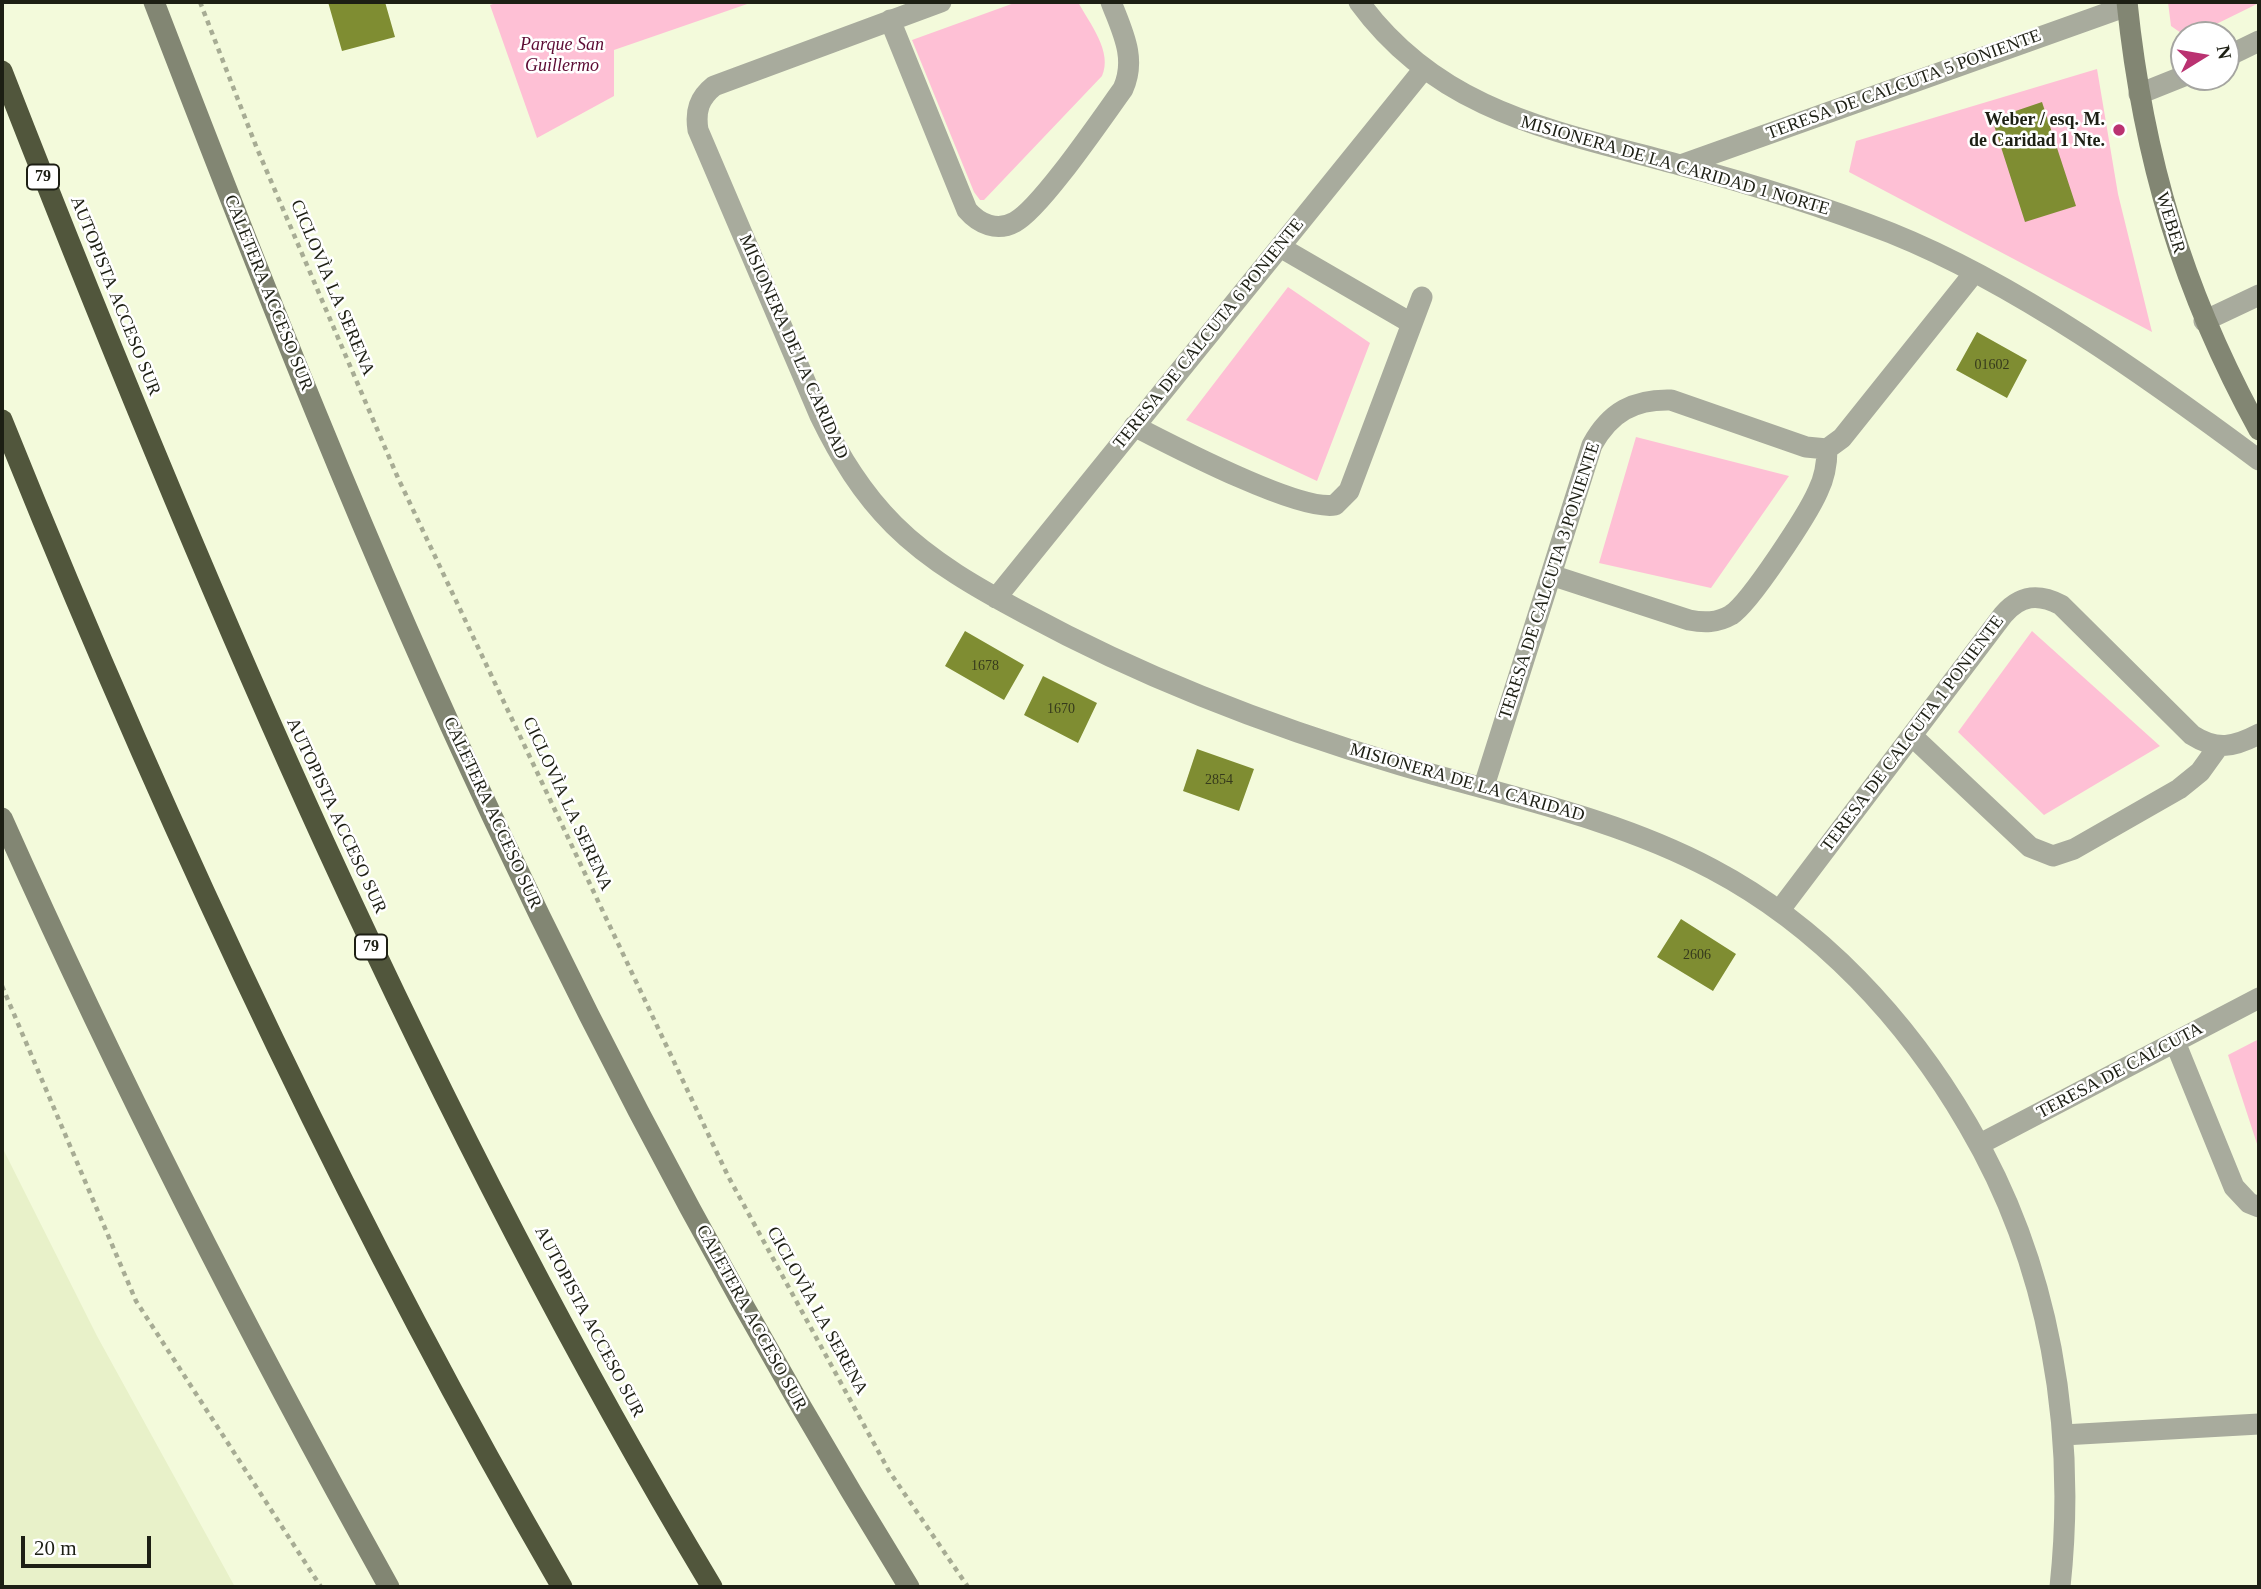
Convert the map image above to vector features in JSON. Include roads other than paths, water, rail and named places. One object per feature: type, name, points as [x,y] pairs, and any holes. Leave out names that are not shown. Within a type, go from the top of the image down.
[{"type":"highway","name":"AUTOPISTA ACCESO SUR","points":[[2,72],[170,493],[262,709],[359,922],[462,1133],[571,1341],[712,1587]]},
{"type":"highway","points":[[2,420],[144,759],[244,978],[418,1329],[562,1587]]},
{"type":"main road","name":"CALETERA ACCESO SUR","points":[[154,2],[357,514],[492,817],[662,1157],[752,1324],[909,1587]]},
{"type":"main road","name":"WEBER","points":[[2127,4],[2140,94],[2166,214],[2204,321],[2259,430]]},
{"type":"main road","points":[[2,818],[101,1035],[195,1227],[295,1418],[389,1587]]},
{"type":"street","points":[[941,2],[890,20],[967,209],[986,224],[999,227],[1013,223],[1036,203],[1124,89],[1130,68],[1129,53],[1111,2]]},
{"type":"street","name":"MISIONERA DE LA CARIDAD 1 NORTE","points":[[1359,2],[1397,47],[1423,70],[1460,94],[1536,127],[1755,186],[1880,229],[1974,273],[2056,320],[2136,372],[2259,460]]},
{"type":"street","name":"TERESA DE CALCUTA 5 PONIENTE","points":[[1681,165],[2127,4]]},
{"type":"street","name":"MISIONERA DE LA CARIDAD","points":[[890,20],[714,86],[700,101],[697,110],[698,130],[840,456],[864,493],[896,527],[931,557],[996,598],[1072,639],[1328,743],[1484,786],[1631,832],[1673,849],[1715,870],[1779,911],[1819,942],[1890,1015],[1960,1110],[1980,1144],[2009,1205],[2041,1300],[2055,1366],[2066,1494],[2060,1587]]},
{"type":"street","points":[[2240,50],[2259,41]]},
{"type":"street","name":"TERESA DE CALCUTA 6 PONIENTE","points":[[996,598],[1423,70]]},
{"type":"street","points":[[2140,94],[2170,82]]},
{"type":"street","points":[[1280,247],[1411,323]]},
{"type":"street","points":[[1551,575],[1704,623],[1720,620],[1740,608],[1811,505],[1822,482],[1827,449],[1842,438],[1974,273]]},
{"type":"street","points":[[2204,321],[2259,295]]},
{"type":"street","points":[[1135,426],[1249,481],[1319,505],[1335,505],[1349,491],[1422,297]]},
{"type":"street","name":"TERESA DE CALCUTA 3 PONIENTE","points":[[1484,786],[1592,445],[1614,414],[1632,404],[1651,399],[1671,400],[1806,447],[1827,449]]},
{"type":"street","name":"TERESA DE CALCUTA 1 PONIENTE","points":[[1779,911],[2003,615],[2011,606],[2034,596],[2061,605],[2192,735],[2218,747]]},
{"type":"street","points":[[1912,736],[2030,847],[2053,856],[2074,849],[2179,789],[2200,772],[2218,747],[2233,746],[2259,734]]},
{"type":"street","name":"TERESA DE CALCUTA","points":[[1980,1144],[2259,998]]},
{"type":"street","points":[[2175,1042],[2234,1187],[2249,1203],[2259,1208]]},
{"type":"street","points":[[2063,1435],[2259,1424]]},
{"type":"place","name":"Weber / esq. M. de Caridad 1 Nte.","points":[[2119,130]]},
{"type":"park label","name":"Parque San Guillermo","points":[[562,55]]}]
